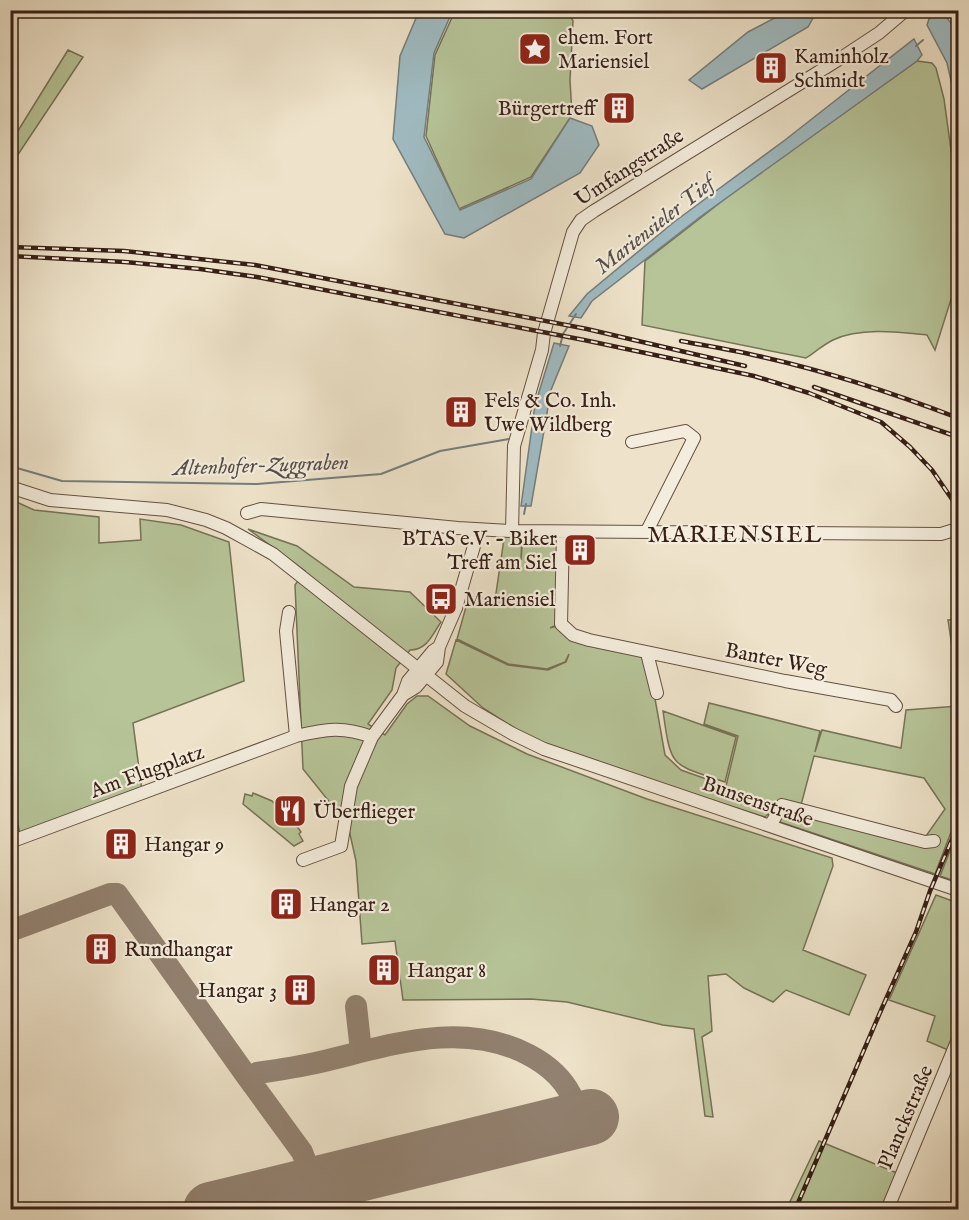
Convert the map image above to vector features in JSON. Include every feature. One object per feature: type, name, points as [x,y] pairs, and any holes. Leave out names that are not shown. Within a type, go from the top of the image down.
[{"type":"street","name":"Umfangstraße","points":[[512,531],[512,470],[516,438],[576,226],[594,211],[841,58],[879,33],[906,10]]},
{"type":"street","points":[[632,442],[685,431],[698,437],[647,531]]},
{"type":"street","name":"Bunsenstraße","points":[[10,487],[50,500],[167,510],[206,520],[226,528],[273,554],[422,673],[483,718],[544,749],[958,890]]},
{"type":"street","points":[[247,513],[261,509],[512,531],[941,534],[954,530]]},
{"type":"street","points":[[303,860],[341,846],[351,786],[372,737],[403,696],[412,691],[422,673],[437,662],[439,647],[456,608],[474,546],[476,529]]},
{"type":"street","name":"Banter Weg","points":[[563,532],[561,624],[573,635],[647,653],[891,700],[896,706]]},
{"type":"street","points":[[289,612],[286,631],[296,736]]},
{"type":"street","points":[[647,653],[657,693]]},
{"type":"street","name":"Am Flugplatz","points":[[10,842],[296,736],[326,729],[349,729],[372,737]]},
{"type":"street","points":[[770,826],[782,805],[925,843],[934,841]]},
{"type":"street","name":"Planckstraße","points":[[887,1209],[958,1039]]},
{"type":"green space","points":[[455,11],[568,11],[573,21],[570,80],[572,115],[531,177],[459,209],[426,136],[435,55]]},
{"type":"green space","points":[[68,50],[83,57],[11,165],[11,142]]},
{"type":"green space","points":[[917,61],[932,63],[936,68],[944,99],[958,201],[958,277],[935,350],[927,335],[867,332],[833,340],[806,358],[642,325],[645,261],[748,181]]},
{"type":"green space","points":[[10,499],[34,510],[99,517],[99,543],[141,540],[140,519],[181,525],[229,542],[244,681],[133,723],[142,791],[20,834],[10,788]]},
{"type":"green space","points":[[248,529],[297,546],[354,587],[410,592],[441,622],[425,645],[410,650],[396,668],[392,690],[368,724],[385,735],[407,704],[417,696],[428,696],[470,726],[527,754],[647,799],[832,858],[833,866],[803,950],[866,975],[849,1015],[786,990],[773,1002],[744,988],[726,974],[708,976],[712,1031],[702,1037],[713,1117],[705,1116],[694,1029],[663,1025],[567,1002],[531,999],[403,1000],[395,941],[362,944],[356,861],[348,825],[303,769],[295,585],[305,571]]},
{"type":"green space","points":[[505,532],[522,533],[521,560],[523,533],[561,535],[559,624],[550,628],[560,625],[645,657],[665,755],[681,770],[726,786],[738,736],[704,724],[709,703],[820,731],[815,752],[822,730],[901,748],[906,710],[958,706],[958,814],[935,874],[780,822],[774,809],[765,817],[538,743],[483,708],[446,674],[456,640],[508,665],[548,670],[566,662],[569,654],[565,662],[547,669],[508,664],[457,639],[469,596],[495,600]],"holes":[[[814,756],[924,778],[945,809],[924,839],[801,805]]]},
{"type":"green space","points":[[958,619],[958,687],[948,620]]},
{"type":"green space","points":[[663,711],[736,737],[725,782],[684,767],[677,762],[668,744]]},
{"type":"green space","points":[[253,793],[272,801],[285,814],[287,812],[301,832],[299,834],[303,841],[294,846],[243,804],[245,794],[252,796]]},
{"type":"green space","points":[[958,831],[958,882],[940,876]]},
{"type":"green space","points":[[936,895],[958,903],[958,1024],[948,1050],[927,1041],[935,1016],[889,1000]]},
{"type":"green space","points":[[819,1141],[897,1173],[882,1209],[786,1210]]},
{"type":"water","points":[[453,10],[434,53],[424,137],[460,210],[531,179],[570,118],[592,126],[599,145],[580,173],[464,238],[445,234],[393,139],[400,56],[419,11]]},
{"type":"water","points":[[785,11],[817,11],[808,27],[702,89],[689,80],[748,32]]},
{"type":"water","points":[[927,11],[938,12],[946,17],[959,41],[958,112],[947,63],[927,25],[930,16]]},
{"type":"water","points":[[914,39],[922,55],[917,61],[700,217],[592,301],[581,318],[569,316],[587,294],[674,222],[785,140]]},
{"type":"water","points":[[554,343],[569,346],[551,390],[531,506],[521,506],[535,405]]},
{"type":"waterway","name":"Mariensieler Tief","points":[[916,46],[923,40]]},
{"type":"waterway","name":"Mariensieler Tief","points":[[560,346],[563,334],[576,314]]},
{"type":"waterway","name":"Altenhofer-Zuggraben","points":[[10,466],[62,481],[257,484],[381,474],[440,451],[509,439]]},
{"type":"waterway","name":"Mariensieler Tief","points":[[524,514],[526,504]]},
{"type":"taxiway","points":[[10,931],[110,894],[117,894],[248,1078]]},
{"type":"taxiway","points":[[356,1006],[361,1051]]},
{"type":"taxiway","points":[[296,1188],[307,1177],[304,1157],[248,1078],[257,1073],[304,1065],[399,1043],[451,1037],[477,1039],[503,1044],[529,1055],[558,1077],[573,1100],[573,1108],[569,1116],[558,1124]]},
{"type":"runway","points":[[211,1210],[591,1117]]},
{"type":"railway","points":[[10,247],[124,251],[255,265],[587,329],[745,366]]},
{"type":"railway","points":[[10,256],[125,262],[257,277],[584,340],[754,376],[809,393],[881,422],[932,470],[958,508]]},
{"type":"railway","points":[[681,341],[809,368],[884,391],[958,418]]},
{"type":"railway","points":[[814,387],[958,437]]},
{"type":"railway","points":[[795,1210],[916,932],[930,891],[958,825]]},
{"type":"place","name":"ehem. Fort Mariensiel","points":[[535,49]]},
{"type":"place","name":"Kaminholz Schmidt","points":[[771,68]]},
{"type":"place","name":"Bürgertreff","points":[[619,108]]},
{"type":"place","name":"Fels & Co. Inh. Uwe Wildberg","points":[[461,412]]},
{"type":"place","name":"BTAS e.V. - Biker Treff am Siel","points":[[580,550]]},
{"type":"place","name":"Mariensiel","points":[[441,599]]},
{"type":"place","name":"Überflieger","points":[[290,811]]},
{"type":"place","name":"Hangar 9","points":[[121,844]]},
{"type":"place","name":"Hangar 2","points":[[286,904]]},
{"type":"place","name":"Rundhangar","points":[[101,949]]},
{"type":"place","name":"Hangar 8","points":[[384,970]]},
{"type":"place","name":"Hangar 3","points":[[300,990]]},
{"type":"district","name":"MARIENSIEL","points":[[735,534]]}]
